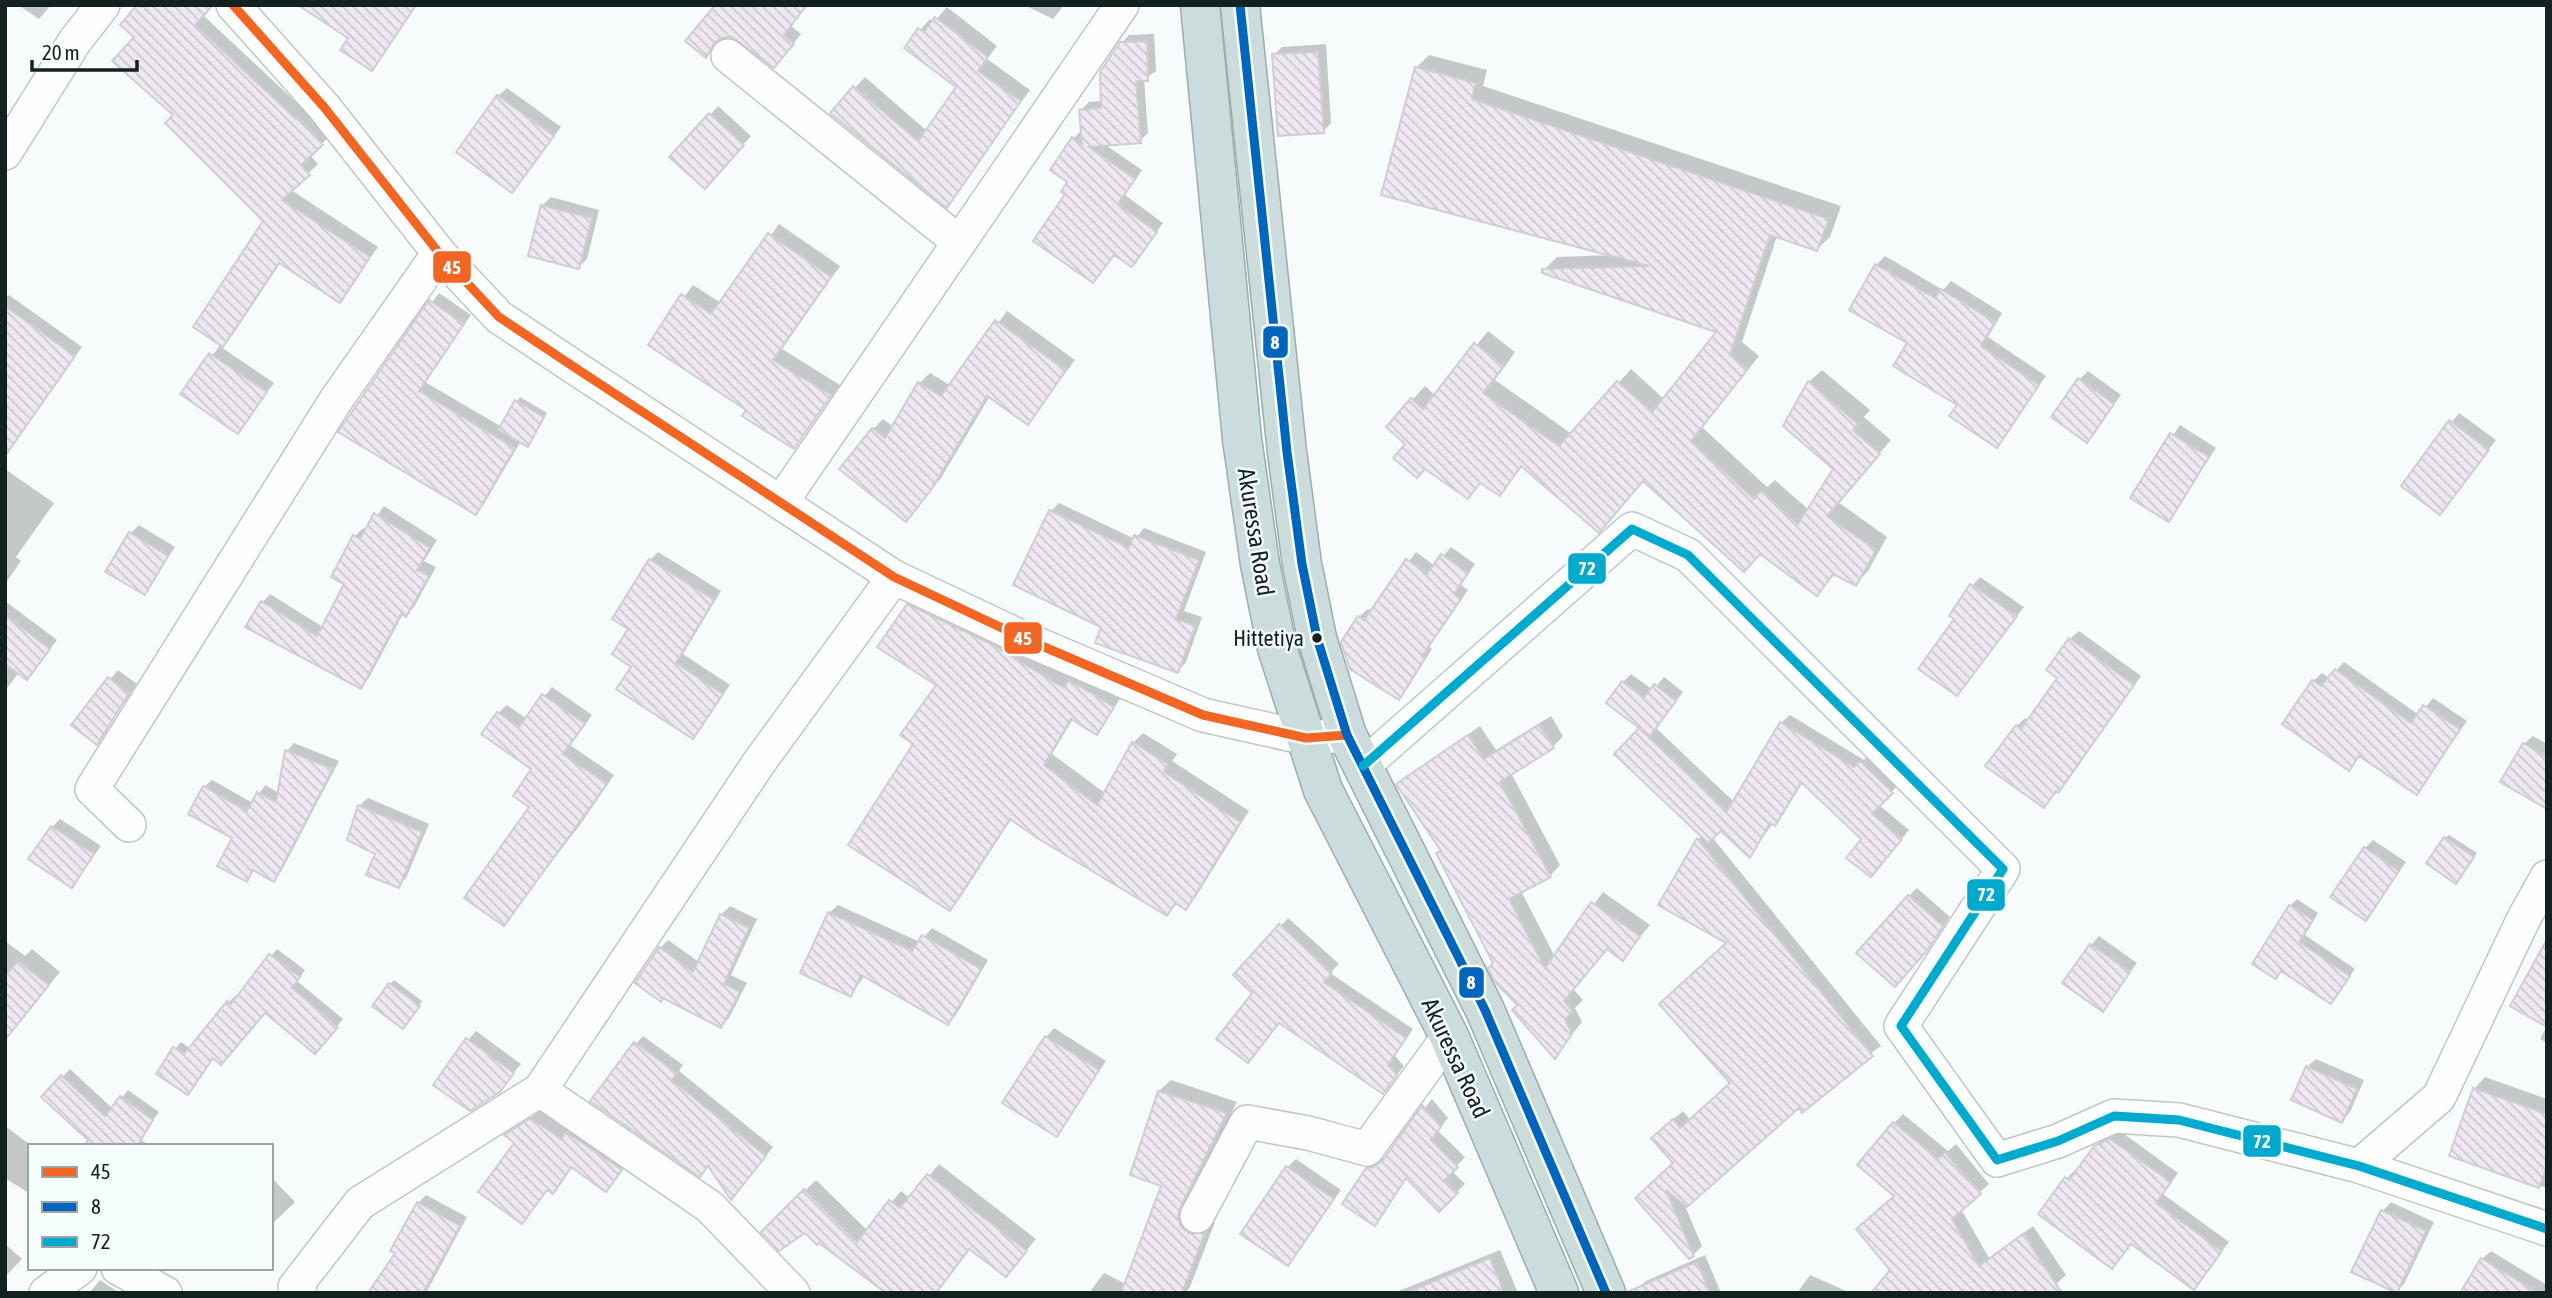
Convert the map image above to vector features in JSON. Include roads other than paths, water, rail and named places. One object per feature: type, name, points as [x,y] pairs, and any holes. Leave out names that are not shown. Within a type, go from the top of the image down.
[{"type":"highway","name":"Akuressa Road","points":[[1200,5],[1244,453],[1277,648],[1323,790],[1351,850],[1449,1036],[1559,1293]]},
{"type":"highway","name":"Akuressa Road","points":[[1240,5],[1301,564],[1317,638],[1355,751],[1485,1010],[1606,1293]]},
{"type":"street","points":[[5,153],[75,41],[103,5]]},
{"type":"street","points":[[233,5],[324,107],[439,253],[499,317],[894,577],[1021,637],[1203,715],[1355,751],[1632,529],[1688,555],[2003,869],[1901,1026],[1997,1160],[2058,1141],[2114,1116],[2179,1120],[2359,1166],[2547,1229]]},
{"type":"street","points":[[782,501],[1122,5]]},
{"type":"street","points":[[728,56],[959,242]]},
{"type":"street","points":[[129,825],[92,789],[336,400],[439,253]]},
{"type":"street","points":[[291,1291],[360,1203],[540,1090],[758,764],[894,577]]},
{"type":"street","points":[[2359,1166],[2439,1097],[2524,918],[2547,877]]},
{"type":"street","points":[[1197,1216],[1247,1122],[1308,1133],[1367,1149],[1449,1036]]},
{"type":"street","points":[[540,1090],[710,1207],[793,1293]]},
{"type":"street","points":[[46,1293],[77,1270]]},
{"type":"street","points":[[122,1270],[165,1293]]},
{"type":"place","name":"Hittetiya","points":[[1317,638]]}]
